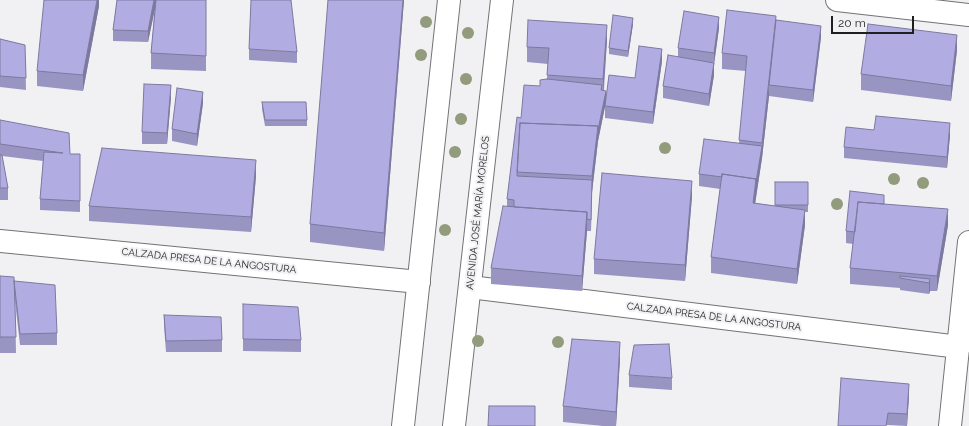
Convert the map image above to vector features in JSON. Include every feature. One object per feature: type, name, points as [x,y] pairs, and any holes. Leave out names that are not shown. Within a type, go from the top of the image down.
[{"type":"street","points":[[403,426],[449,0]]},
{"type":"street","name":"AVENIDA JOSÉ MARÍA MORELOS","points":[[454,426],[502,0]]},
{"type":"street","points":[[837,0],[969,15]]},
{"type":"street","name":"CALZADA PRESA DE LA ANGOSTURA","points":[[0,241],[419,282]]},
{"type":"street","points":[[950,426],[969,242]]},
{"type":"street","name":"CALZADA PRESA DE LA ANGOSTURA","points":[[470,287],[959,347]]},
{"type":"building","points":[[44,0],[97,0],[83,75],[37,71]]},
{"type":"building","points":[[117,0],[154,0],[148,31],[113,30]]},
{"type":"building","points":[[156,0],[206,0],[206,56],[151,53]]},
{"type":"building","points":[[251,0],[291,0],[297,52],[249,49]]},
{"type":"building","points":[[328,0],[403,0],[384,233],[310,224]]},
{"type":"building","points":[[727,10],[776,16],[762,143],[739,140],[747,56],[722,53]]},
{"type":"building","points":[[684,11],[719,17],[714,53],[678,48]]},
{"type":"building","points":[[613,15],[633,18],[628,51],[609,48]]},
{"type":"building","points":[[528,20],[607,25],[603,79],[547,75],[549,48],[527,47]]},
{"type":"building","points":[[776,20],[821,26],[813,90],[769,85]]},
{"type":"building","points":[[868,24],[957,35],[951,86],[861,74]]},
{"type":"building","points":[[0,39],[25,45],[26,78],[0,76]]},
{"type":"building","points":[[639,46],[662,49],[653,112],[605,106],[609,75],[635,78]]},
{"type":"building","points":[[668,55],[714,63],[709,94],[663,86]]},
{"type":"building","points":[[547,79],[602,85],[601,90],[606,91],[598,130],[598,126],[520,123],[517,176],[592,180],[591,220],[587,219],[587,212],[514,207],[514,200],[507,199],[517,117],[521,118],[524,85],[540,86],[540,80]]},
{"type":"building","points":[[144,84],[171,85],[167,133],[142,132]]},
{"type":"building","points":[[177,88],[203,92],[197,134],[172,129]]},
{"type":"building","points":[[262,102],[306,102],[307,120],[265,120]]},
{"type":"building","points":[[876,116],[950,123],[947,157],[844,147],[846,127],[874,130]]},
{"type":"building","points":[[0,120],[69,133],[70,154],[80,154],[80,201],[40,199],[44,152],[63,153],[0,144]]},
{"type":"building","points":[[520,123],[598,126],[592,176],[517,172]]},
{"type":"building","points":[[704,139],[762,146],[756,182],[756,179],[722,174],[722,177],[699,174]]},
{"type":"building","points":[[102,148],[256,160],[251,217],[89,206]]},
{"type":"building","points":[[0,155],[2,155],[8,188],[0,188]]},
{"type":"building","points":[[602,173],[692,181],[685,265],[594,259]]},
{"type":"building","points":[[722,174],[756,179],[753,203],[805,210],[797,269],[711,257]]},
{"type":"building","points":[[775,182],[808,182],[808,205],[775,205]]},
{"type":"building","points":[[850,191],[884,195],[884,204],[858,202],[855,232],[846,231]]},
{"type":"building","points":[[858,202],[948,209],[937,276],[850,268]]},
{"type":"building","points":[[503,206],[587,212],[582,276],[491,268]]},
{"type":"building","points":[[0,276],[14,277],[16,337],[0,337]]},
{"type":"building","points":[[900,276],[930,279],[929,283],[900,278]]},
{"type":"building","points":[[14,281],[55,285],[57,333],[20,334]]},
{"type":"building","points":[[243,304],[298,307],[301,340],[243,339]]},
{"type":"building","points":[[164,315],[221,317],[222,340],[166,341]]},
{"type":"building","points":[[572,339],[620,342],[616,412],[563,406]]},
{"type":"building","points":[[669,344],[672,378],[629,375],[634,345]]},
{"type":"building","points":[[841,378],[909,384],[907,414],[888,413],[886,426],[838,426]]},
{"type":"building","points":[[489,406],[535,406],[535,426],[488,426]]}]
